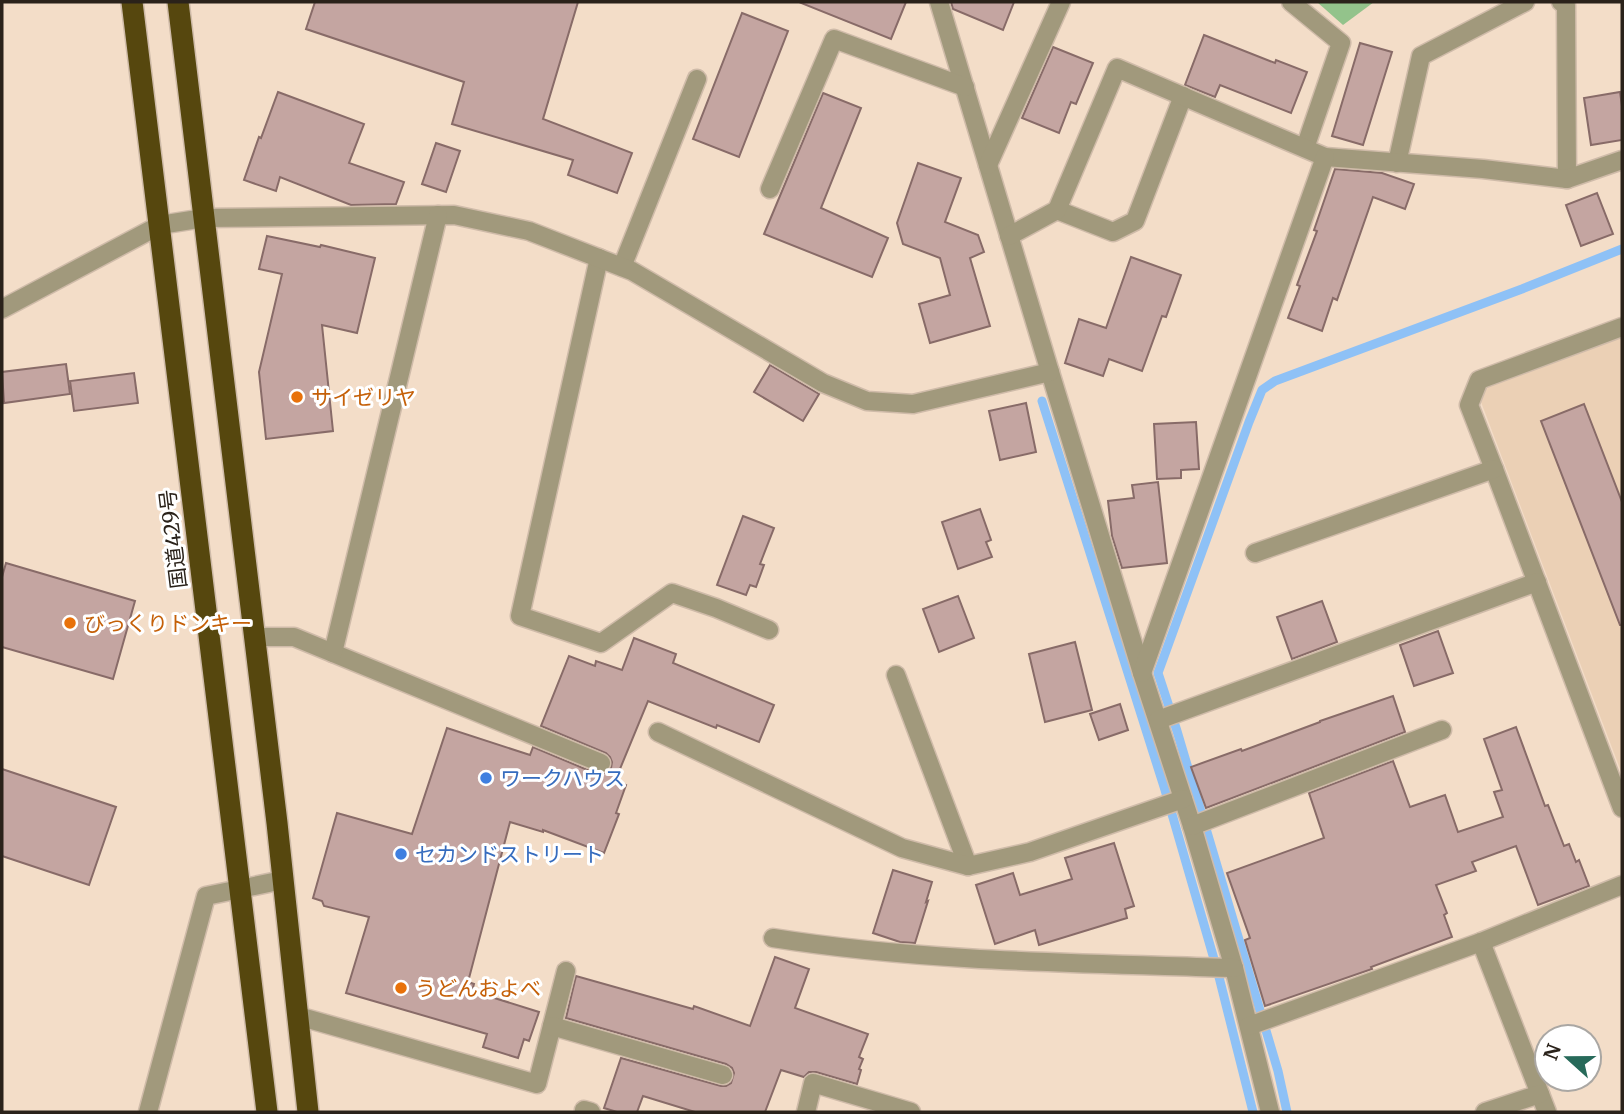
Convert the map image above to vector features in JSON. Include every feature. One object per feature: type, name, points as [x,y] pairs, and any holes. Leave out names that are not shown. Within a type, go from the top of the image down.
[{"type":"highway","name":"国道429号","points":[[132,2],[267,1112]]},
{"type":"highway","points":[[178,2],[309,1112]]},
{"type":"street","points":[[939,2],[1142,673],[1167,717],[1174,802],[1199,823],[1234,968],[1259,1022],[1270,1112]]},
{"type":"street","points":[[988,164],[1061,2]]},
{"type":"street","points":[[1291,2],[1341,43],[1305,148]]},
{"type":"street","points":[[1397,163],[1421,56],[1525,2]]},
{"type":"street","points":[[1561,2],[1566,5],[1567,179]]},
{"type":"street","points":[[769,189],[834,39],[965,88]]},
{"type":"street","points":[[1009,236],[1057,210],[1117,68],[1325,157],[1483,169],[1567,179],[1622,160]]},
{"type":"street","points":[[622,267],[697,79]]},
{"type":"street","points":[[1057,210],[1113,232],[1135,221],[1183,96]]},
{"type":"street","points":[[1142,673],[1325,157]]},
{"type":"street","points":[[333,653],[438,215]]},
{"type":"street","points":[[2,309],[160,225],[204,218],[454,215],[529,230],[632,271],[823,383],[867,401],[913,404],[1050,372]]},
{"type":"street","points":[[599,258],[520,616],[601,643],[672,593],[769,630]]},
{"type":"street","points":[[1622,327],[1479,380],[1469,405],[1622,808]]},
{"type":"street","points":[[1255,553],[1494,468]]},
{"type":"street","points":[[1167,717],[1537,582]]},
{"type":"street","points":[[254,637],[294,637],[601,763]]},
{"type":"street","points":[[897,675],[968,866]]},
{"type":"street","points":[[1199,823],[1442,730]]},
{"type":"street","points":[[657,733],[902,848],[968,866],[1030,852],[1174,802]]},
{"type":"street","points":[[148,1112],[206,896],[283,880]]},
{"type":"street","points":[[1259,1022],[1481,942],[1622,886]]},
{"type":"street","points":[[773,938],[856,950],[936,956],[1234,968]]},
{"type":"street","points":[[1481,942],[1547,1112]]},
{"type":"street","points":[[298,1016],[537,1084],[566,971]]},
{"type":"street","points":[[552,1026],[723,1075]]},
{"type":"street","points":[[806,1112],[813,1083],[903,1111]]},
{"type":"street","points":[[1485,1112],[1539,1094]]},
{"type":"shaded area","points":[[1622,337],[1622,774],[1481,402],[1487,387]]},
{"type":"green space","points":[[1317,2],[1374,2],[1343,25]]},
{"type":"building","points":[[315,2],[578,2],[543,119],[632,153],[617,193],[568,175],[573,160],[452,124],[464,82],[306,29]]},
{"type":"building","points":[[802,2],[906,2],[891,39]]},
{"type":"building","points":[[951,2],[1014,2],[1003,30],[953,9]]},
{"type":"building","points":[[742,13],[788,31],[739,157],[693,139]]},
{"type":"building","points":[[1204,35],[1275,63],[1276,60],[1307,72],[1291,113],[1220,85],[1215,97],[1185,85]]},
{"type":"building","points":[[1360,43],[1392,52],[1363,145],[1332,136]]},
{"type":"building","points":[[1053,47],[1093,63],[1076,104],[1071,102],[1059,133],[1022,118]]},
{"type":"building","points":[[278,92],[364,124],[349,163],[404,182],[396,204],[351,205],[280,177],[276,191],[244,180]]},
{"type":"building","points":[[1620,92],[1622,140],[1591,145],[1584,98]]},
{"type":"building","points":[[823,93],[861,108],[821,208],[888,238],[872,277],[764,234]]},
{"type":"building","points":[[436,143],[460,151],[446,192],[422,184]]},
{"type":"building","points":[[918,163],[961,178],[945,222],[978,235],[984,252],[970,258],[990,326],[930,343],[919,304],[950,295],[940,258],[903,244],[897,223]]},
{"type":"building","points":[[1335,169],[1382,173],[1414,184],[1405,209],[1373,197],[1337,300],[1333,298],[1322,331],[1288,318]]},
{"type":"building","points":[[1597,193],[1613,234],[1581,246],[1566,205]]},
{"type":"building","points":[[267,236],[375,258],[357,333],[322,325],[333,431],[266,439],[259,372],[282,274],[259,269]]},
{"type":"building","points":[[1131,257],[1181,275],[1166,317],[1162,316],[1142,371],[1109,359],[1103,376],[1065,363],[1079,319],[1106,328]]},
{"type":"building","points":[[66,364],[70,394],[4,403],[2,372]]},
{"type":"building","points":[[770,365],[819,394],[803,421],[754,392]]},
{"type":"building","points":[[134,373],[138,403],[74,411],[70,381]]},
{"type":"building","points":[[1026,403],[1036,452],[1000,460],[989,411]]},
{"type":"building","points":[[1584,404],[1622,502],[1622,625],[1541,421]]},
{"type":"building","points":[[1196,422],[1199,469],[1181,470],[1181,478],[1157,479],[1154,424]]},
{"type":"building","points":[[1158,482],[1167,563],[1122,568],[1112,536],[1108,501],[1134,498],[1132,485]]},
{"type":"building","points":[[980,509],[991,540],[986,542],[992,557],[958,569],[942,522]]},
{"type":"building","points":[[743,516],[774,528],[760,564],[764,565],[756,587],[750,585],[746,595],[717,585]]},
{"type":"building","points":[[6,563],[135,601],[113,679],[2,647],[2,577]]},
{"type":"building","points":[[958,596],[974,638],[939,652],[923,609]]},
{"type":"building","points":[[1322,601],[1337,642],[1292,659],[1277,617]]},
{"type":"building","points":[[1438,631],[1453,673],[1414,686],[1400,645]]},
{"type":"building","points":[[634,638],[676,654],[673,663],[774,705],[759,742],[648,701],[615,781],[626,785],[616,813],[619,814],[604,853],[543,830],[510,822],[468,982],[474,984],[472,991],[539,1012],[529,1041],[524,1039],[518,1058],[483,1047],[487,1034],[346,993],[369,917],[324,906],[322,901],[313,898],[337,813],[412,834],[447,728],[530,755],[533,747],[597,774],[607,772],[612,762],[606,753],[541,726],[569,656],[595,666],[596,661],[622,670]]},
{"type":"building","points":[[1075,642],[1092,710],[1045,722],[1029,654]]},
{"type":"building","points":[[1393,696],[1405,732],[1206,808],[1191,767]]},
{"type":"building","points":[[1120,704],[1128,730],[1099,740],[1090,714]]},
{"type":"building","points":[[1516,727],[1545,806],[1548,805],[1564,846],[1569,844],[1576,862],[1579,860],[1589,886],[1538,905],[1516,846],[1472,862],[1476,871],[1436,885],[1447,913],[1444,915],[1452,937],[1371,967],[1372,969],[1265,1006],[1245,940],[1250,938],[1227,873],[1324,838],[1309,793],[1393,761],[1410,807],[1445,795],[1458,832],[1503,817],[1494,792],[1502,790],[1484,739]]},
{"type":"building","points":[[2,769],[116,807],[89,885],[2,856]]},
{"type":"building","points":[[1114,843],[1134,906],[1125,909],[1127,918],[1039,945],[1035,930],[995,944],[976,885],[1013,873],[1020,895],[1072,879],[1065,858]]},
{"type":"building","points":[[893,870],[932,882],[915,943],[900,942],[873,933]]},
{"type":"building","points":[[775,957],[809,969],[795,1008],[868,1034],[859,1057],[863,1059],[857,1084],[816,1072],[809,1072],[804,1077],[781,1070],[765,1112],[695,1112],[643,1096],[637,1112],[617,1112],[604,1108],[621,1058],[721,1086],[731,1083],[734,1073],[726,1064],[566,1018],[576,976],[693,1009],[694,1006],[750,1026]]},
{"type":"waterway","points":[[1287,1112],[1278,1071],[1158,673],[1249,422],[1262,390],[1275,381],[1622,249]]},
{"type":"waterway","points":[[1042,401],[1165,790],[1214,959]]},
{"type":"waterway","points":[[1218,973],[1253,1112]]},
{"type":"place","name":"サイゼリヤ","points":[[297,397]]},
{"type":"place","name":"びっくりドンキー","points":[[70,623]]},
{"type":"place","name":"ワークハウス","points":[[486,778]]},
{"type":"place","name":"セカンドストリート","points":[[401,854]]},
{"type":"place","name":"うどんおよべ","points":[[401,988]]}]
